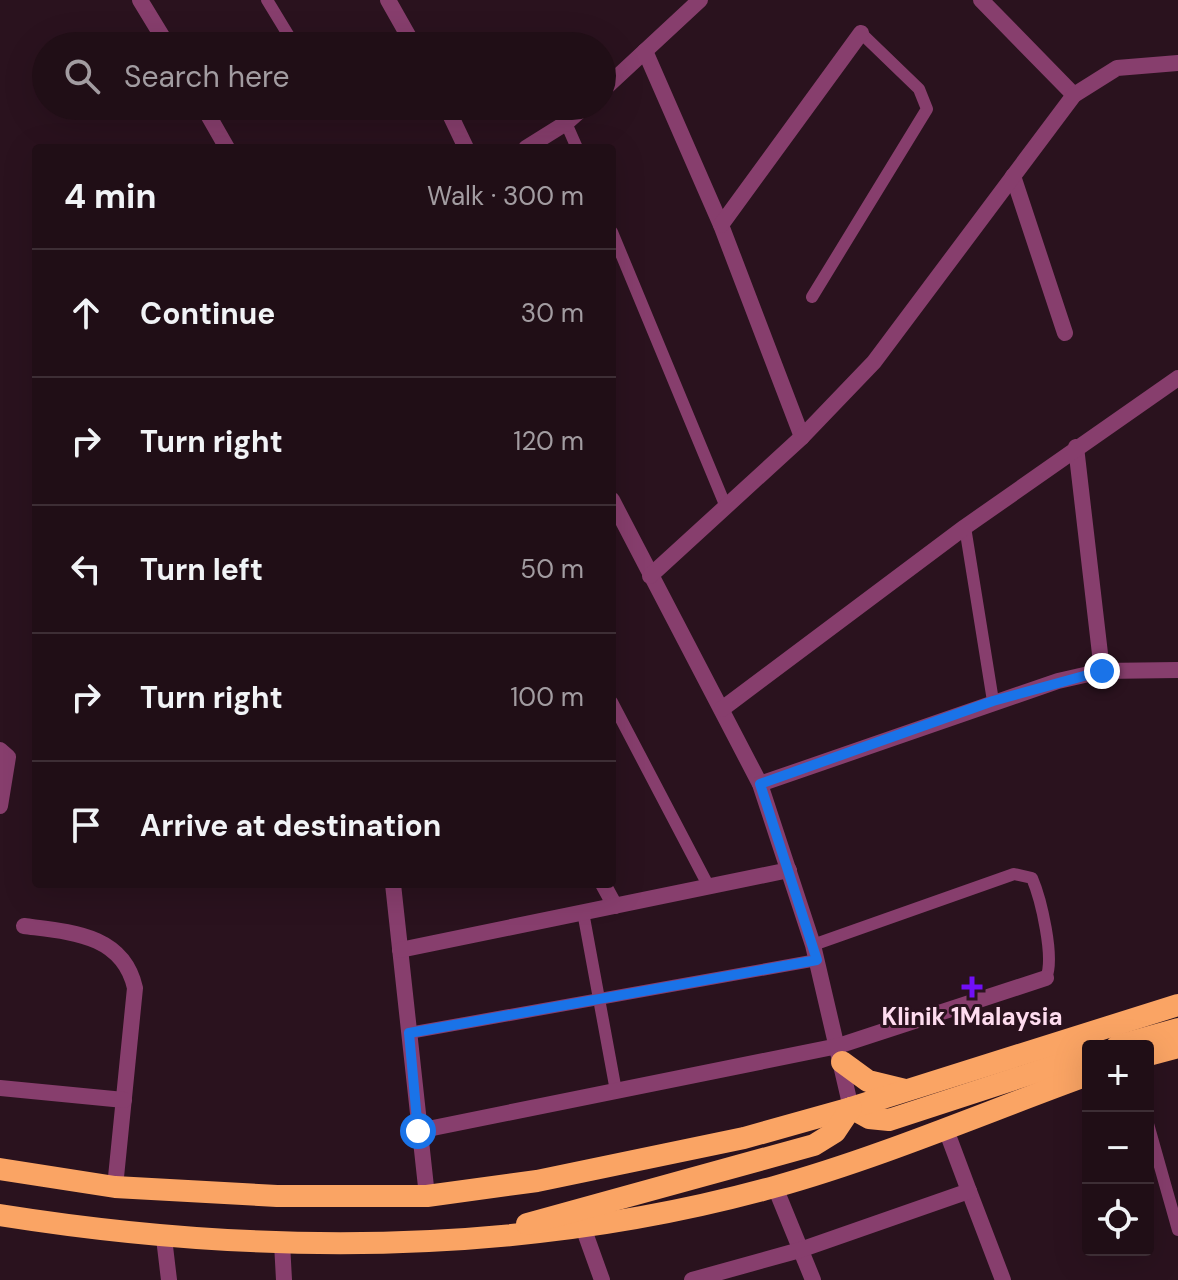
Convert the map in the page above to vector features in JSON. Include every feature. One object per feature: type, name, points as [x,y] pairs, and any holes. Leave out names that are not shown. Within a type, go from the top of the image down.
[{"type":"highway","points":[[0,1169],[115,1187],[277,1196],[427,1196],[631,1164],[851,1108],[1178,1005]]},
{"type":"highway","points":[[1139,1040],[1178,1029]]},
{"type":"highway","points":[[1154,1053],[1178,1047]]},
{"type":"highway","points":[[840,1054],[868,1081],[906,1090]]},
{"type":"highway","points":[[851,1108],[869,1118],[889,1120],[1082,1057]]},
{"type":"highway","points":[[0,1215],[164,1238],[366,1246],[584,1230],[775,1187],[1082,1077]]},
{"type":"highway","points":[[465,1239],[814,1145],[835,1132],[851,1108]]},
{"type":"street","points":[[140,0],[159,32]]},
{"type":"street","points":[[388,0],[406,32]]},
{"type":"street","points":[[616,78],[700,0]]},
{"type":"street","points":[[981,0],[1074,95]]},
{"type":"street","points":[[721,225],[861,33]]},
{"type":"street","points":[[645,51],[721,225],[802,437]]},
{"type":"street","points":[[650,576],[802,437],[874,362],[1074,95],[1117,68],[1178,63]]},
{"type":"street","points":[[211,120],[225,144]]},
{"type":"street","points":[[453,120],[464,144]]},
{"type":"street","points":[[532,144],[569,120]]},
{"type":"street","points":[[1013,176],[1065,333]]},
{"type":"street","points":[[722,709],[965,527],[1178,378]]},
{"type":"street","points":[[1076,447],[1102,671]]},
{"type":"street","points":[[616,508],[760,784],[815,953],[851,1108]]},
{"type":"street","points":[[760,784],[993,701],[1102,671],[1178,670]]},
{"type":"street","points":[[0,750],[8,757],[0,806]]},
{"type":"street","points":[[400,950],[789,870]]},
{"type":"street","points":[[393,888],[427,1196]]},
{"type":"street","points":[[605,888],[615,906]]},
{"type":"street","points":[[24,926],[75,932],[113,948],[131,969],[135,988],[115,1187]]},
{"type":"street","points":[[418,1131],[616,1091],[840,1054],[1046,978]]},
{"type":"street","points":[[0,1088],[124,1100]]},
{"type":"street","points":[[945,1127],[1003,1280]]},
{"type":"street","points":[[775,1187],[813,1280]]},
{"type":"street","points":[[692,1280],[800,1250],[969,1191]]},
{"type":"street","points":[[584,1230],[602,1280]]},
{"type":"street","points":[[164,1238],[169,1280]]},
{"type":"street","points":[[282,1243],[284,1280]]},
{"type":"lane","points":[[267,0],[286,32]]},
{"type":"lane","points":[[812,297],[927,109],[919,89],[861,33]]},
{"type":"lane","points":[[566,123],[575,144]]},
{"type":"lane","points":[[616,242],[726,507]]},
{"type":"lane","points":[[965,527],[993,701]]},
{"type":"lane","points":[[616,710],[709,887]]},
{"type":"lane","points":[[409,1033],[600,999],[815,953],[1014,874],[1032,878],[1037,892],[1049,958],[1046,978]]},
{"type":"lane","points":[[583,912],[616,1091]]},
{"type":"lane","points":[[1154,1145],[1178,1230]]},
{"type":"place","name":"Klinik 1Malaysia","points":[[972,987]]},
{"type":"route","points":[[418,1131],[409,1033],[817,960],[760,784],[993,701],[1102,671]]}]
